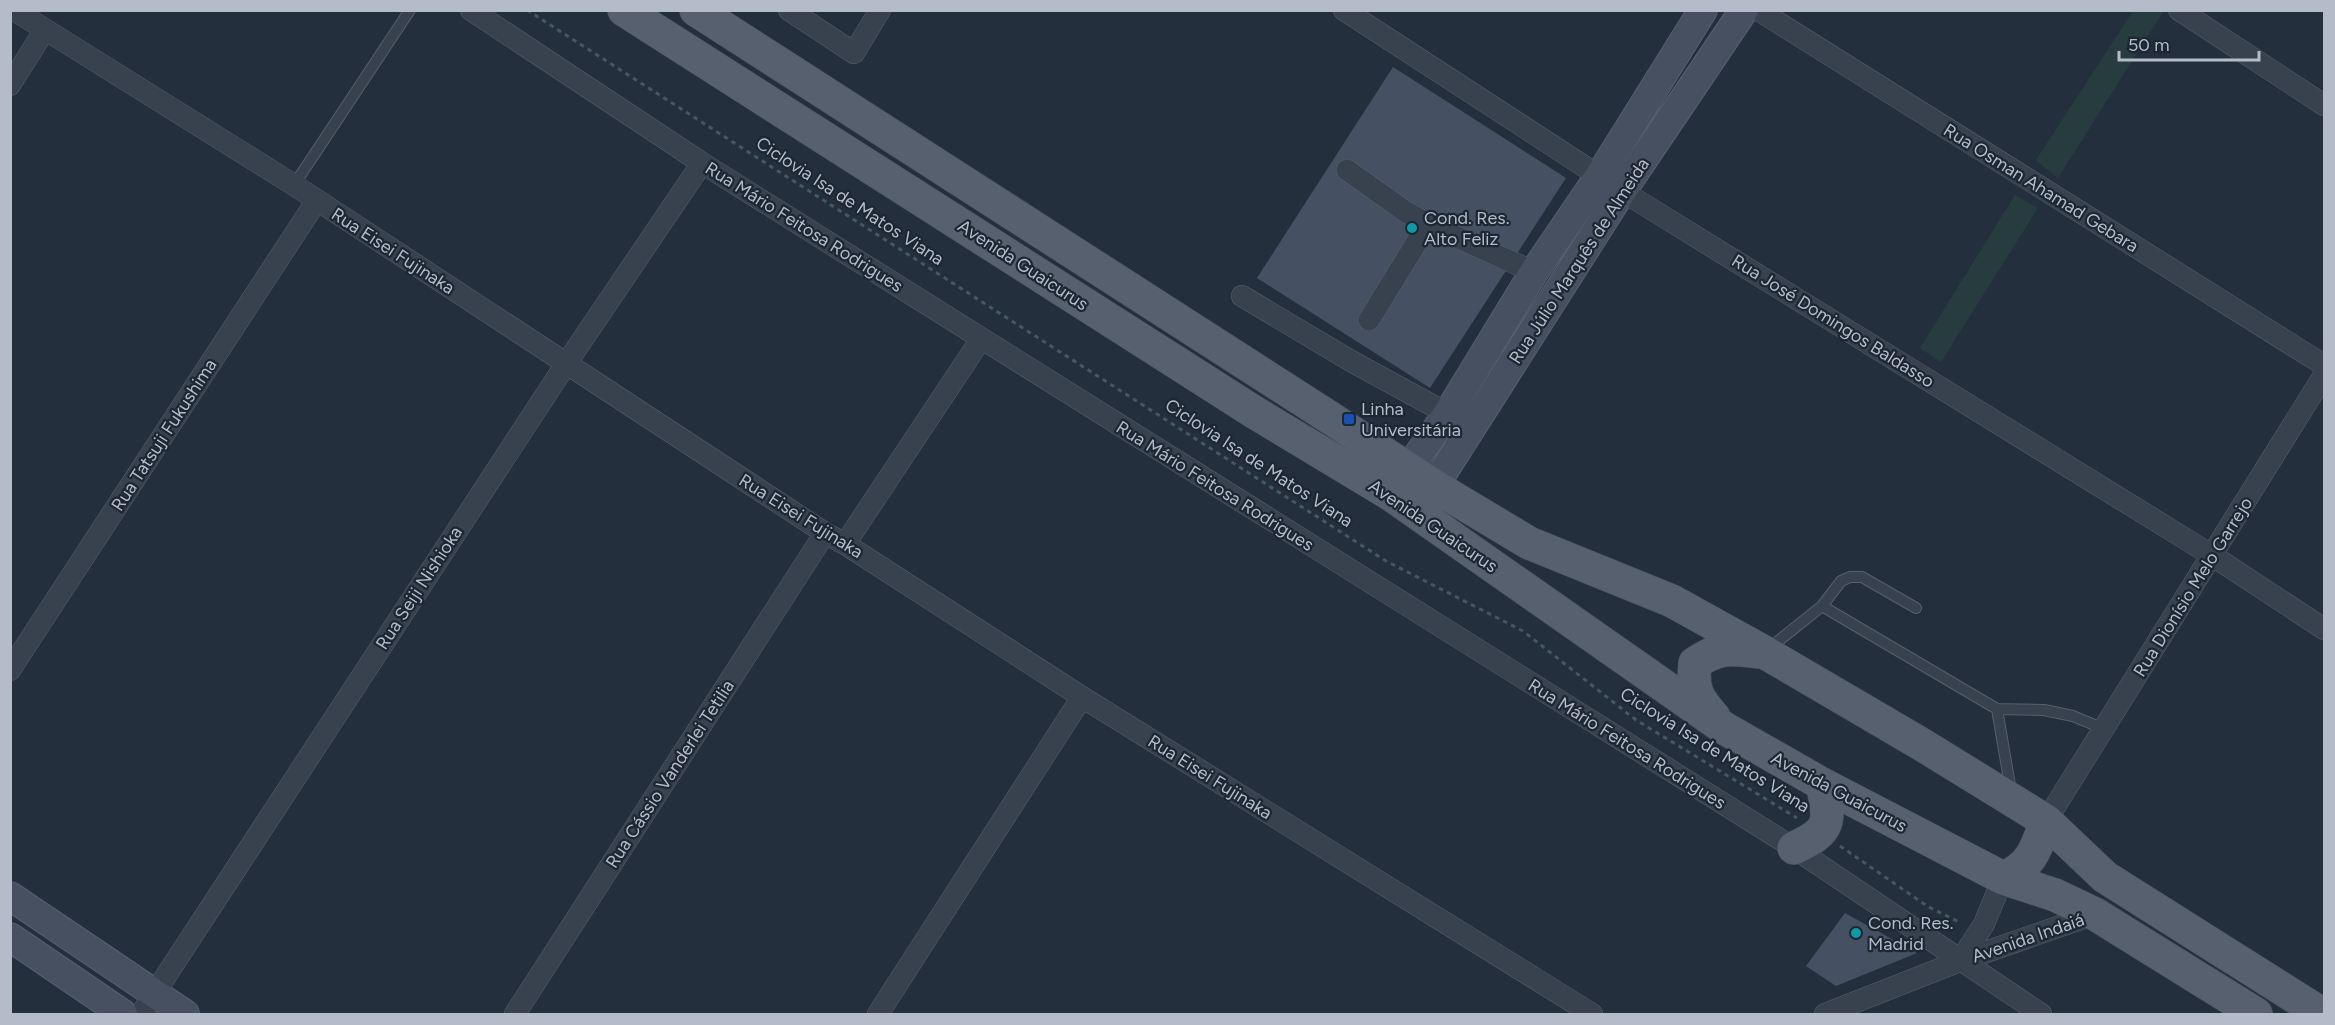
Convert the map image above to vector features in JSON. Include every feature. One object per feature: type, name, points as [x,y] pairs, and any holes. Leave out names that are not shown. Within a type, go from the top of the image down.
[{"type":"main road","name":"Avenida Guaicurus","points":[[624,10],[1254,412],[1390,495],[1419,489],[1529,543],[1672,601],[1764,652],[2013,801],[2054,810],[2104,877],[2322,1014]]},
{"type":"main road","name":"Avenida Guaicurus","points":[[696,10],[1419,489],[1724,728],[1822,784],[2003,878],[2055,895],[2095,914],[2248,1012]]},
{"type":"main road","points":[[1724,728],[1699,700],[1693,680],[1695,663],[1713,651],[1731,649],[1764,652]]},
{"type":"main road","points":[[1807,840],[1828,819],[1828,807],[1822,784]]},
{"type":"main road","points":[[2003,878],[2015,873],[2029,862],[2054,810]]},
{"type":"street","name":"Rua Eisei Fujinaka","points":[[14,10],[44,31],[294,185],[825,533],[1082,697],[1592,1014]]},
{"type":"street","name":"Rua Mário Feitosa Rodrigues","points":[[471,10],[702,163],[981,339],[1807,840],[1960,961],[2041,1014]]},
{"type":"street","points":[[789,10],[854,52],[880,10]]},
{"type":"street","name":"Rua José Domingos Baldasso","points":[[1344,10],[1611,183],[2213,556],[2325,629]]},
{"type":"street","name":"Rua Júlio Marquês de Almeida","points":[[1419,489],[1472,428],[1611,183],[1703,10]]},
{"type":"street","name":"Rua Júlio Marquês de Almeida","points":[[1419,489],[1448,413],[1534,272],[1611,183],[1744,10]]},
{"type":"street","name":"Rua Osman Ahamad Gebara","points":[[1758,10],[2325,365]]},
{"type":"street","points":[[2179,10],[2325,105]]},
{"type":"street","points":[[10,85],[44,31]]},
{"type":"street","name":"Rua Seiji Nishioka","points":[[147,1004],[566,364],[702,163]]},
{"type":"street","points":[[1347,170],[1406,212],[1534,272]]},
{"type":"street","name":"Rua Tatsuji Fukushima","points":[[10,670],[316,201]]},
{"type":"street","points":[[1369,320],[1428,224]]},
{"type":"street","points":[[1242,296],[1472,428]]},
{"type":"street","points":[[845,544],[981,339]]},
{"type":"street","name":"Rua Dionísio Melo Garrejo","points":[[2054,810],[2325,375]]},
{"type":"street","name":"Rua Cássio Vanderlei Tetilia","points":[[515,1014],[825,533]]},
{"type":"street","points":[[878,1014],[1082,697]]},
{"type":"street","name":"Avenida Indaiá","points":[[1960,961],[1979,932],[2003,878]]},
{"type":"street","points":[[10,897],[147,1004],[185,1014]]},
{"type":"street","name":"Avenida Indaiá","points":[[1825,1014],[1960,961],[2095,914]]},
{"type":"street","points":[[10,937],[123,1014]]},
{"type":"street","points":[[2248,1012],[2266,977]]},
{"type":"lane","points":[[294,185],[410,10]]},
{"type":"lane","points":[[1764,652],[1822,606],[1841,581],[1850,577],[1862,577],[1916,608]]},
{"type":"lane","points":[[1822,606],[1997,709],[2044,710],[2073,716],[2104,729]]},
{"type":"lane","points":[[1997,709],[2013,801]]},
{"type":"path","name":"Ciclovia Isa de Matos Viana","points":[[527,10],[1386,561],[1523,631],[1636,720],[1807,840],[1979,932]]},
{"type":"green space","points":[[2133,11],[2163,12],[2058,178],[2036,160]]},
{"type":"green space","points":[[2015,195],[2038,208],[1941,362],[1920,348]]},
{"type":"building","name":"Cond. Res. Alto Feliz","points":[[1393,67],[1566,178],[1430,388],[1257,278]]},
{"type":"building","name":"Cond. Res. Madrid","points":[[1845,913],[1917,953],[1836,986],[1806,966]]},
{"type":"place","name":"Cond. Res. Alto Feliz","points":[[1412,228]]},
{"type":"place","name":"Linha Universitária","points":[[1349,419]]},
{"type":"place","name":"Cond. Res. Madrid","points":[[1856,933]]}]
